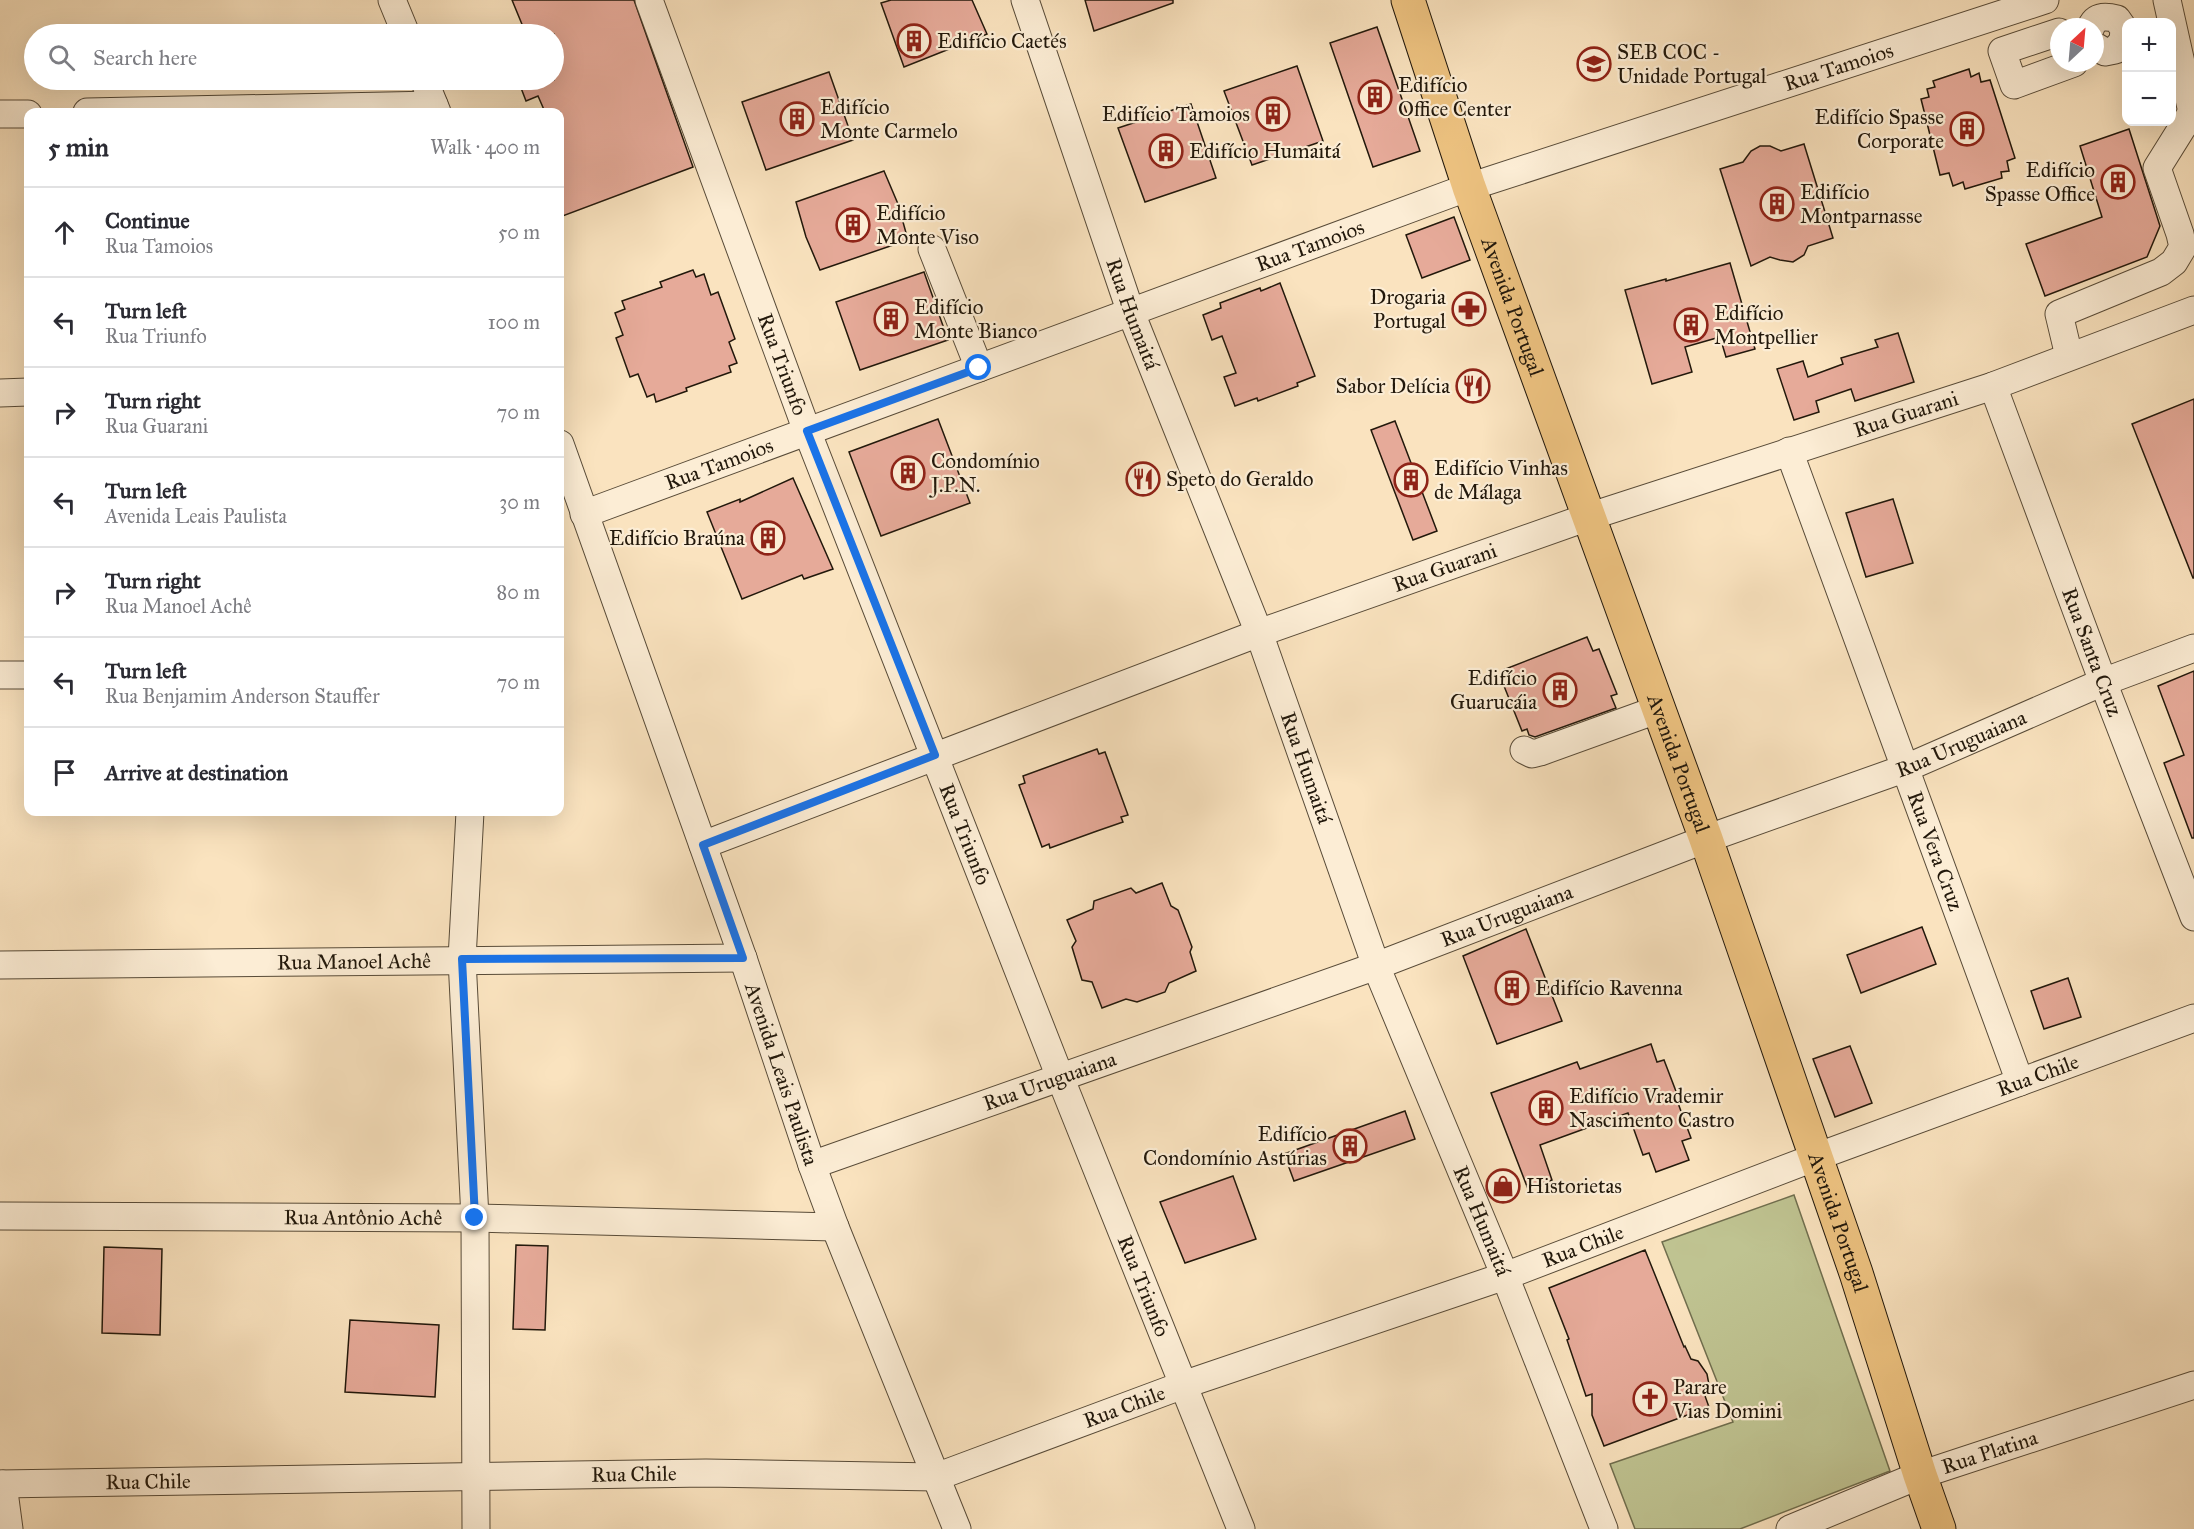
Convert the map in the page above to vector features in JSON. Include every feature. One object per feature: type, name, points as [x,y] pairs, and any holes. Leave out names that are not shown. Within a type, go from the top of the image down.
[{"type":"main road","name":"Avenida Portugal","points":[[1408,0],[1469,187],[1706,839],[1856,1273],[1939,1529]]},
{"type":"street","points":[[392,0],[402,24]]},
{"type":"street","name":"Rua Triunfo","points":[[649,0],[807,431],[1060,1077],[1241,1529]]},
{"type":"street","name":"Rua Humaitá","points":[[1024,0],[1131,313],[1259,633],[1376,966],[1505,1276],[1604,1529]]},
{"type":"street","name":"Rua Tamoios","points":[[584,514],[1469,187],[2044,0]]},
{"type":"street","points":[[2050,35],[2002,51],[2014,85],[2050,72]]},
{"type":"street","points":[[2069,356],[2059,314],[2161,272],[2174,262],[2183,247],[2157,168],[2193,116],[2176,42]]},
{"type":"street","points":[[428,90],[436,108]]},
{"type":"street","points":[[0,114],[24,114]]},
{"type":"street","points":[[932,249],[979,368]]},
{"type":"street","name":"Rua Guarani","points":[[703,845],[1259,633],[1588,518],[1993,386],[2194,310]]},
{"type":"street","name":"Rua Santa Cruz","points":[[1993,386],[2103,682],[2194,917]]},
{"type":"street","points":[[0,393],[24,392]]},
{"type":"street","name":"Rua Vera Cruz","points":[[1789,451],[2020,1082]]},
{"type":"street","name":"Avenida Leais Paulista","points":[[564,456],[743,958],[812,1165],[957,1529]]},
{"type":"street","name":"Rua Uruguaiana","points":[[812,1165],[1376,966],[1706,839],[1906,768],[2103,682],[2194,648]]},
{"type":"street","points":[[0,675],[24,675]]},
{"type":"street","points":[[1524,750],[1532,754],[1540,752],[1659,709]]},
{"type":"street","points":[[470,816],[462,959],[475,1218],[476,1529]]},
{"type":"street","name":"Rua Manoel Achê","points":[[0,965],[743,958]]},
{"type":"street","name":"Rua Chile","points":[[2,1484],[706,1473],[936,1478],[1183,1385],[1505,1276],[2194,1018]]},
{"type":"street","name":"Rua Antônio Achê","points":[[0,1216],[475,1218],[835,1227]]},
{"type":"street","name":"Rua Platina","points":[[1790,1529],[1920,1475],[2194,1385]]},
{"type":"street","points":[[2,1484],[9,1529]]},
{"type":"green space","points":[[1794,1195],[1890,1471],[1740,1529],[1635,1529],[1610,1464],[1733,1422],[1662,1242]]},
{"type":"building","points":[[512,0],[634,0],[693,167],[564,215],[564,108],[543,108],[538,96],[526,101],[522,90],[564,90],[564,24],[522,24]]},
{"type":"building","name":"Edifício Caetés","points":[[891,0],[972,0],[987,34],[904,67],[881,3]]},
{"type":"building","points":[[1085,0],[1173,0],[1173,3],[1094,31]]},
{"type":"building","name":"Edifício Office Center","points":[[1377,27],[1420,151],[1373,167],[1330,43]]},
{"type":"building","name":"Edifício Tamoios","points":[[1297,66],[1323,141],[1252,165],[1224,91]]},
{"type":"building","name":"Edifício Spasse Corporate","points":[[1969,69],[1971,77],[1979,73],[1981,82],[1990,80],[2015,158],[2007,161],[2009,171],[2001,172],[2002,178],[1965,189],[1963,182],[1953,186],[1949,173],[1940,175],[1921,99],[1929,97],[1927,89],[1935,87],[1933,81]]},
{"type":"building","name":"Edifício Monte Carmelo","points":[[829,72],[853,140],[766,170],[742,102]]},
{"type":"building","name":"Edifício Humaitá","points":[[1191,104],[1216,178],[1145,202],[1118,128]]},
{"type":"building","name":"Edifício Spasse Office","points":[[2129,129],[2160,226],[2147,257],[2045,296],[2026,244],[2102,217],[2080,146]]},
{"type":"building","name":"Edifício Montparnasse","points":[[1804,144],[1833,238],[1808,246],[1804,255],[1793,262],[1770,257],[1751,266],[1720,169],[1743,162],[1751,151],[1760,146],[1770,146],[1781,151]]},
{"type":"building","name":"Edifício Monte Viso","points":[[884,171],[898,204],[908,240],[820,270],[806,237],[796,202]]},
{"type":"building","points":[[1454,217],[1470,260],[1422,278],[1406,235]]},
{"type":"building","name":"Edifício Montpellier","points":[[1730,263],[1755,349],[1726,357],[1720,337],[1685,347],[1692,372],[1652,384],[1625,290]]},
{"type":"building","points":[[693,270],[696,277],[704,274],[711,295],[718,292],[735,339],[729,342],[737,363],[729,366],[731,372],[686,388],[687,391],[656,402],[654,394],[647,397],[638,374],[630,377],[616,338],[623,335],[615,313],[625,309],[622,301],[662,287],[660,282]]},
{"type":"building","name":"Edifício Monte Bianco","points":[[924,272],[948,340],[860,370],[836,302]]},
{"type":"building","points":[[1280,283],[1315,376],[1297,383],[1298,386],[1258,401],[1257,398],[1235,406],[1224,377],[1236,373],[1222,336],[1212,340],[1203,315],[1221,308],[1220,303]]},
{"type":"building","points":[[1898,333],[1914,382],[1855,401],[1851,389],[1816,401],[1819,412],[1794,420],[1777,369],[1803,361],[1808,377],[1843,364],[1841,358],[1878,347],[1875,340]]},
{"type":"building","points":[[2194,399],[2194,578],[2193,578],[2132,424]]},
{"type":"building","name":"Condomínio J.P.N.","points":[[938,419],[970,503],[881,536],[849,452]]},
{"type":"building","name":"Edifício Vinhas de Málaga","points":[[1395,421],[1437,531],[1413,540],[1371,430]]},
{"type":"building","name":"Edifício Braúna","points":[[793,478],[833,569],[804,579],[802,575],[742,599],[707,512],[740,499],[740,502]]},
{"type":"building","points":[[1893,499],[1913,563],[1866,577],[1846,513]]},
{"type":"building","name":"Edifício Guarucáia","points":[[1587,637],[1593,651],[1599,649],[1617,694],[1611,696],[1616,708],[1535,737],[1529,735],[1527,729],[1522,731],[1504,686],[1509,684],[1503,670]]},
{"type":"building","points":[[2194,671],[2194,838],[2192,838],[2164,763],[2184,755],[2158,686]]},
{"type":"building","points":[[1097,749],[1099,754],[1105,752],[1128,815],[1121,817],[1123,822],[1050,848],[1049,844],[1042,847],[1019,785],[1025,783],[1023,776]]},
{"type":"building","points":[[1162,883],[1171,906],[1178,910],[1192,947],[1190,952],[1196,971],[1169,983],[1165,992],[1137,1002],[1126,999],[1102,1008],[1092,982],[1082,980],[1072,947],[1076,941],[1067,920],[1093,909],[1094,901],[1131,888],[1136,893]]},
{"type":"building","points":[[1922,927],[1936,964],[1861,993],[1847,955]]},
{"type":"building","name":"Edifício Ravenna","points":[[1526,929],[1562,1021],[1497,1044],[1463,956]]},
{"type":"building","points":[[2068,978],[2081,1017],[2044,1029],[2031,991]]},
{"type":"building","points":[[1651,1044],[1657,1062],[1664,1060],[1677,1094],[1675,1095],[1691,1138],[1682,1141],[1689,1160],[1656,1172],[1649,1153],[1643,1155],[1628,1113],[1540,1145],[1552,1180],[1528,1189],[1491,1093],[1577,1062],[1580,1069]]},
{"type":"building","points":[[1850,1046],[1872,1103],[1835,1117],[1813,1059]]},
{"type":"building","name":"Edifício Condomínio Astúrias","points":[[1405,1111],[1415,1139],[1294,1181],[1284,1154]]},
{"type":"building","points":[[1233,1176],[1256,1239],[1185,1263],[1160,1202]]},
{"type":"building","points":[[516,1245],[548,1246],[545,1330],[513,1329]]},
{"type":"building","points":[[104,1247],[162,1249],[160,1335],[102,1333]]},
{"type":"building","points":[[1645,1250],[1684,1347],[1691,1359],[1698,1361],[1707,1374],[1710,1390],[1705,1396],[1709,1407],[1604,1446],[1592,1415],[1592,1394],[1586,1396],[1567,1340],[1569,1339],[1549,1288]]},
{"type":"building","points":[[350,1320],[439,1325],[435,1397],[345,1392]]},
{"type":"place","name":"Edifício Caetés","points":[[914,41]]},
{"type":"place","name":"SEB COC - Unidade Portugal","points":[[1594,64]]},
{"type":"place","name":"Edifício Office Center","points":[[1375,97]]},
{"type":"place","name":"Edifício Tamoios","points":[[1273,114]]},
{"type":"place","name":"Edifício Monte Carmelo","points":[[797,119]]},
{"type":"place","name":"Edifício Spasse Corporate","points":[[1967,129]]},
{"type":"place","name":"Edifício Humaitá","points":[[1166,151]]},
{"type":"place","name":"Edifício Spasse Office","points":[[2118,182]]},
{"type":"place","name":"Edifício Montparnasse","points":[[1777,204]]},
{"type":"place","name":"Edifício Monte Viso","points":[[853,225]]},
{"type":"place","name":"Drogaria Portugal","points":[[1469,309]]},
{"type":"place","name":"Edifício Monte Bianco","points":[[891,319]]},
{"type":"place","name":"Edifício Montpellier","points":[[1691,325]]},
{"type":"place","name":"Sabor Delícia","points":[[1473,386]]},
{"type":"place","name":"Condomínio J.P.N.","points":[[908,473]]},
{"type":"place","name":"Speto do Geraldo","points":[[1143,479]]},
{"type":"place","name":"Edifício Vinhas de Málaga","points":[[1411,480]]},
{"type":"place","name":"Edifício Braúna","points":[[768,538]]},
{"type":"place","name":"Edifício Guarucáia","points":[[1560,690]]},
{"type":"place","name":"Edifício Ravenna","points":[[1512,988]]},
{"type":"place","name":"Edifício Vrademir Nascimento Castro","points":[[1546,1108]]},
{"type":"place","name":"Edifício Condomínio Astúrias","points":[[1350,1146]]},
{"type":"place","name":"Historietas","points":[[1503,1186]]},
{"type":"place","name":"Parare Vias Domini","points":[[1650,1399]]},
{"type":"route","points":[[475,1218],[462,959],[743,958],[703,845],[935,755],[807,431],[979,368]]}]
